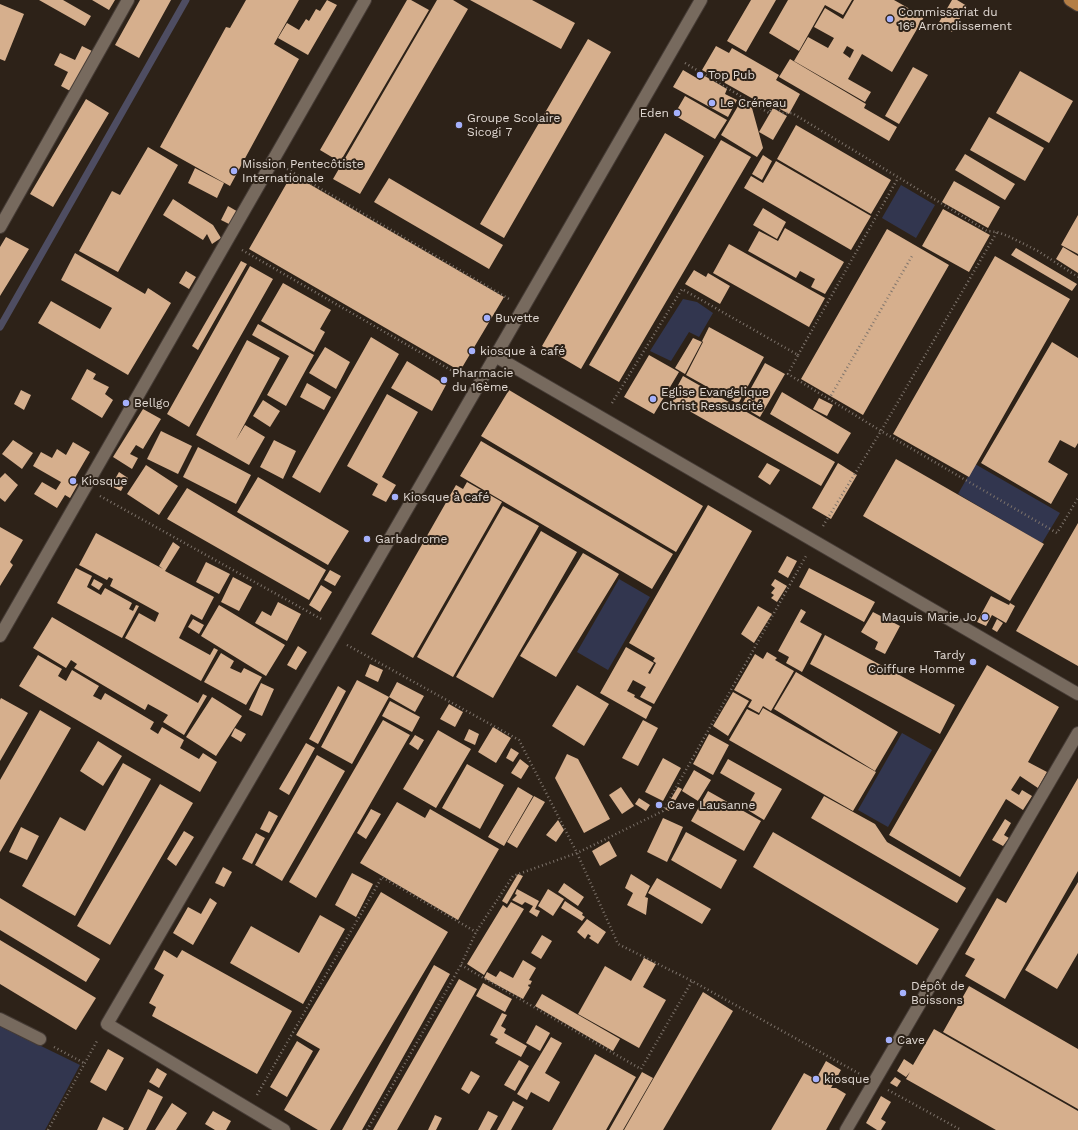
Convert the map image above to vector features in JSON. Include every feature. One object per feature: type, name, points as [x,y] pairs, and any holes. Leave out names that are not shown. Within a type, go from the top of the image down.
[{"type":"main road","points":[[1070,0],[1078,5]]},
{"type":"street","points":[[1,225],[128,0]]},
{"type":"street","points":[[0,636],[365,0]]},
{"type":"street","points":[[284,1130],[107,1024],[701,0]]},
{"type":"street","points":[[495,356],[1078,694]]},
{"type":"street","points":[[846,1130],[1078,733]]},
{"type":"street","points":[[0,1019],[40,1039]]},
{"type":"path","points":[[670,54],[770,113],[773,107],[783,113],[792,113],[898,178],[987,230],[997,232],[1038,251],[1078,277]]},
{"type":"path","points":[[273,161],[523,307]]},
{"type":"path","points":[[898,178],[788,374],[882,431],[1057,533],[1078,498]]},
{"type":"path","points":[[367,1130],[461,965],[476,932],[513,876],[577,853],[663,811],[814,542],[882,431],[997,232]]},
{"type":"path","points":[[227,241],[477,386]]},
{"type":"path","points":[[829,399],[912,256]]},
{"type":"path","points":[[603,418],[682,289],[798,355]]},
{"type":"path","points":[[85,488],[519,740],[577,853],[618,944],[692,981],[961,1130]]},
{"type":"path","points":[[248,1109],[382,877],[476,932]]},
{"type":"path","points":[[461,965],[641,1069],[692,981]]},
{"type":"path","points":[[48,1130],[107,1024]]},
{"type":"path","points":[[40,1039],[84,1063]]},
{"type":"shaded area","points":[[901,185],[935,205],[916,238],[882,218]]},
{"type":"shaded area","points":[[683,299],[697,302],[713,313],[699,337],[689,332],[671,361],[650,351]]},
{"type":"shaded area","points":[[975,464],[1060,513],[1042,543],[958,494]]},
{"type":"shaded area","points":[[619,579],[650,597],[608,670],[577,652]]},
{"type":"shaded area","points":[[902,733],[932,750],[888,827],[858,810]]},
{"type":"shaded area","points":[[0,1026],[80,1065],[45,1130],[0,1130]]},
{"type":"building","points":[[39,0],[63,0],[91,16],[85,26]]},
{"type":"building","points":[[92,0],[115,0],[109,10]]},
{"type":"building","points":[[140,0],[171,0],[139,58],[115,45]]},
{"type":"building","points":[[246,0],[299,0],[274,44],[299,59],[230,186],[160,147],[226,27],[230,28]]},
{"type":"building","points":[[327,0],[337,5],[308,55],[278,38],[287,23],[299,30],[306,19],[309,21],[316,9],[320,11]]},
{"type":"building","points":[[407,0],[411,0],[429,10],[340,162],[320,150]]},
{"type":"building","points":[[437,0],[453,0],[468,9],[360,194],[333,179]]},
{"type":"building","points":[[470,0],[532,0],[575,23],[561,49]]},
{"type":"building","points":[[751,0],[776,0],[746,52],[727,41]]},
{"type":"building","points":[[788,0],[852,0],[843,15],[825,5],[799,51],[769,33]]},
{"type":"building","points":[[854,0],[894,0],[924,17],[892,72],[862,54],[848,79],[871,92],[865,102],[794,61],[808,37],[828,48],[834,38],[814,27],[825,8],[843,19]],"holes":[[[847,46],[854,50],[850,58],[843,53]]]},
{"type":"building","points":[[952,0],[957,0],[967,6],[952,32],[938,24]]},
{"type":"building","points":[[0,4],[24,14],[5,61],[0,59]]},
{"type":"building","points":[[588,39],[611,52],[504,238],[480,224]]},
{"type":"building","points":[[82,46],[92,51],[72,92],[61,86],[68,72],[54,65],[60,53],[75,60]]},
{"type":"building","points":[[716,46],[729,53],[732,48],[779,75],[776,80],[800,94],[789,114],[773,105],[771,109],[702,70]]},
{"type":"building","points":[[790,59],[866,104],[864,108],[897,127],[889,141],[779,77]]},
{"type":"building","points":[[913,67],[928,75],[899,124],[885,116]]},
{"type":"building","points":[[683,70],[700,80],[703,75],[727,89],[725,94],[737,100],[728,117],[673,87]]},
{"type":"building","points":[[1020,71],[1073,101],[1049,143],[996,113]]},
{"type":"building","points":[[685,96],[727,120],[715,139],[674,115]]},
{"type":"building","points":[[86,99],[109,113],[53,207],[30,194]]},
{"type":"building","points":[[741,101],[752,108],[763,148],[757,157],[721,135]]},
{"type":"building","points":[[773,108],[787,116],[773,140],[759,132]]},
{"type":"building","points":[[989,117],[1044,148],[1025,181],[970,150]]},
{"type":"building","points":[[796,125],[891,180],[871,214],[777,159]]},
{"type":"building","points":[[665,133],[704,156],[581,369],[542,346]]},
{"type":"building","points":[[721,140],[751,157],[619,382],[589,365]]},
{"type":"building","points":[[148,147],[178,165],[118,272],[79,251],[112,191],[120,195]]},
{"type":"building","points":[[965,154],[1015,184],[1005,200],[955,170]]},
{"type":"building","points":[[763,155],[772,161],[762,180],[752,174]]},
{"type":"building","points":[[776,161],[871,216],[851,250],[744,188],[751,176],[763,183]]},
{"type":"building","points":[[195,168],[224,183],[217,198],[188,183]]},
{"type":"building","points":[[292,174],[504,297],[460,371],[249,249]]},
{"type":"building","points":[[389,178],[503,245],[489,269],[374,202]]},
{"type":"building","points":[[954,181],[1000,207],[988,228],[942,202]]},
{"type":"building","points":[[173,199],[213,225],[221,238],[212,244],[207,234],[203,240],[163,215]]},
{"type":"building","points":[[228,206],[240,213],[233,226],[221,220]]},
{"type":"building","points":[[763,208],[786,222],[777,239],[753,225]]},
{"type":"building","points":[[943,209],[990,235],[969,272],[922,246]]},
{"type":"building","points":[[1078,215],[1078,254],[1061,245]]},
{"type":"building","points":[[785,228],[844,262],[825,294],[811,287],[815,279],[800,271],[796,278],[748,251],[759,231],[778,241]]},
{"type":"building","points":[[887,229],[949,265],[863,415],[801,379]]},
{"type":"building","points":[[6,237],[29,249],[0,296],[0,247]]},
{"type":"building","points":[[729,244],[825,298],[809,327],[713,273]]},
{"type":"building","points":[[1063,247],[1078,256],[1078,273],[1056,259]]},
{"type":"building","points":[[1016,248],[1077,284],[1072,291],[1011,255]]},
{"type":"building","points":[[75,253],[145,294],[148,288],[171,303],[128,375],[38,323],[51,301],[100,329],[112,308],[61,280]]},
{"type":"building","points":[[995,256],[1070,299],[969,477],[893,434]]},
{"type":"building","points":[[241,261],[247,264],[198,350],[192,346]]},
{"type":"building","points":[[250,266],[273,279],[189,427],[167,414]]},
{"type":"building","points":[[694,270],[706,277],[708,273],[730,286],[720,304],[685,284]]},
{"type":"building","points":[[186,271],[196,277],[189,289],[179,283]]},
{"type":"building","points":[[283,283],[331,310],[320,329],[325,332],[314,352],[261,321]]},
{"type":"building","points":[[258,324],[314,355],[286,406],[267,395],[289,356],[252,335]]},
{"type":"building","points":[[709,327],[764,357],[738,404],[686,375]]},
{"type":"building","points":[[371,337],[399,354],[320,493],[292,477]]},
{"type":"building","points":[[693,338],[702,342],[685,374],[675,368]]},
{"type":"building","points":[[247,340],[280,358],[236,440],[245,425],[265,437],[249,465],[196,435]]},
{"type":"building","points":[[1052,342],[1078,358],[1078,443],[1075,448],[1060,440],[1048,462],[1068,474],[1051,504],[981,463]]},
{"type":"building","points":[[325,347],[350,362],[336,389],[309,373]]},
{"type":"building","points":[[649,355],[679,372],[654,414],[624,397]]},
{"type":"building","points":[[407,361],[446,385],[432,411],[391,388]]},
{"type":"building","points":[[765,363],[785,374],[760,417],[741,406]]},
{"type":"building","points":[[87,369],[96,374],[93,379],[109,387],[105,394],[113,400],[102,418],[71,399]]},
{"type":"building","points":[[683,376],[835,462],[821,486],[670,400]]},
{"type":"building","points":[[307,383],[331,397],[324,410],[300,397]]},
{"type":"building","points":[[21,390],[31,395],[24,410],[14,404]]},
{"type":"building","points":[[509,390],[703,506],[676,552],[481,436]]},
{"type":"building","points":[[782,392],[851,433],[838,454],[770,414]]},
{"type":"building","points":[[387,394],[418,412],[382,477],[396,485],[386,502],[372,495],[378,484],[347,466]]},
{"type":"building","points":[[819,398],[833,405],[827,416],[813,409]]},
{"type":"building","points":[[263,400],[280,411],[270,427],[253,416]]},
{"type":"building","points":[[143,409],[161,419],[143,449],[136,445],[130,454],[138,458],[132,469],[113,457]]},
{"type":"building","points":[[161,431],[192,446],[178,474],[147,459]]},
{"type":"building","points":[[13,440],[33,453],[22,469],[2,454]]},
{"type":"building","points":[[274,440],[296,451],[283,479],[260,467]]},
{"type":"building","points":[[481,441],[673,554],[652,589],[460,476]]},
{"type":"building","points":[[73,442],[90,452],[73,481],[78,484],[70,498],[65,495],[57,508],[34,494],[42,482],[56,490],[61,482],[33,466],[41,452],[52,458],[57,449],[66,455]]},
{"type":"building","points":[[198,447],[251,475],[236,504],[183,477]]},
{"type":"building","points":[[896,459],[1044,544],[1010,601],[863,516]]},
{"type":"building","points":[[767,463],[780,470],[770,485],[758,477]]},
{"type":"building","points":[[838,463],[857,475],[831,519],[812,508]]},
{"type":"building","points":[[146,465],[178,486],[159,515],[127,494]]},
{"type":"building","points":[[119,472],[128,478],[121,491],[111,486]]},
{"type":"building","points":[[5,473],[18,485],[5,502],[0,498],[0,478]]},
{"type":"building","points":[[258,477],[349,531],[328,565],[237,512]]},
{"type":"building","points":[[467,482],[502,502],[413,658],[371,634],[456,485],[463,489]]},
{"type":"building","points":[[187,488],[326,570],[309,600],[167,519]]},
{"type":"building","points":[[708,505],[752,531],[654,704],[640,697],[646,687],[633,680],[627,691],[635,695],[634,697],[652,707],[646,719],[600,693],[626,647],[654,663],[648,673],[650,674],[656,663],[653,661],[655,658],[629,643]]},
{"type":"building","points":[[503,506],[539,526],[453,677],[417,657]]},
{"type":"building","points":[[1078,523],[1078,666],[1016,631]]},
{"type":"building","points":[[0,527],[23,540],[10,562],[13,565],[0,586]]},
{"type":"building","points":[[541,531],[577,552],[493,698],[456,677]]},
{"type":"building","points":[[96,533],[163,569],[159,566],[173,542],[180,547],[165,571],[214,597],[202,620],[191,614],[179,638],[210,655],[214,648],[218,650],[201,681],[125,638],[139,613],[155,622],[159,613],[110,586],[113,579],[109,577],[107,580],[79,565]]},
{"type":"building","points":[[583,553],[619,574],[556,677],[520,656]]},
{"type":"building","points":[[787,556],[797,561],[788,578],[778,572]]},
{"type":"building","points":[[206,562],[230,574],[219,594],[196,582]]},
{"type":"building","points":[[76,568],[92,576],[87,587],[101,595],[105,588],[132,603],[129,609],[133,611],[136,605],[139,606],[122,638],[57,603]]},
{"type":"building","points":[[809,568],[875,602],[864,622],[799,587]]},
{"type":"building","points":[[330,570],[341,576],[335,586],[324,580]]},
{"type":"building","points":[[233,577],[252,587],[239,611],[221,602]]},
{"type":"building","points":[[94,579],[103,584],[99,590],[91,585]]},
{"type":"building","points":[[775,579],[787,586],[777,602],[771,598],[774,595],[771,593],[775,588],[771,585]]},
{"type":"building","points":[[321,585],[332,592],[320,612],[309,605]]},
{"type":"building","points":[[991,596],[1009,605],[1010,603],[1015,606],[1006,623],[992,615],[986,626],[977,622]]},
{"type":"building","points":[[278,602],[301,614],[287,641],[255,623],[262,611],[271,616]]},
{"type":"building","points":[[219,605],[285,645],[266,676],[201,636]]},
{"type":"building","points":[[758,606],[772,614],[754,643],[741,634]]},
{"type":"building","points":[[801,609],[806,612],[800,622],[822,634],[802,672],[786,663],[789,657],[778,651]]},
{"type":"building","points":[[873,612],[900,626],[885,654],[875,649],[878,642],[861,632]]},
{"type":"building","points":[[52,617],[198,703],[203,694],[207,696],[184,735],[163,722],[168,715],[148,704],[145,710],[74,668],[77,664],[71,660],[66,668],[33,648]]},
{"type":"building","points":[[193,619],[204,625],[199,634],[188,627]]},
{"type":"building","points":[[997,619],[1003,623],[997,632],[992,629]]},
{"type":"building","points":[[825,635],[955,705],[940,734],[810,664]]},
{"type":"building","points":[[298,646],[307,652],[296,670],[287,665]]},
{"type":"building","points":[[767,652],[777,658],[775,660],[794,671],[771,711],[763,706],[759,713],[748,707],[752,700],[734,690],[755,654],[763,659]]},
{"type":"building","points":[[221,653],[234,661],[230,668],[241,673],[244,668],[262,677],[246,705],[204,682]]},
{"type":"building","points":[[38,655],[62,669],[58,676],[66,681],[72,670],[99,686],[93,696],[101,700],[105,693],[154,722],[150,729],[158,734],[162,727],[184,740],[180,748],[199,759],[203,753],[217,762],[200,792],[19,686]]},
{"type":"building","points":[[370,664],[383,670],[378,682],[365,676]]},
{"type":"building","points":[[987,665],[1059,707],[1028,762],[1047,772],[1038,788],[1020,776],[1011,790],[1019,795],[1022,790],[1032,796],[1023,810],[1006,799],[960,877],[889,835]]},
{"type":"building","points":[[796,672],[898,732],[875,771],[774,709]]},
{"type":"building","points":[[357,680],[389,697],[352,764],[321,747]]},
{"type":"building","points":[[397,682],[424,696],[415,712],[389,697]]},
{"type":"building","points":[[261,683],[274,689],[262,716],[249,710]]},
{"type":"building","points":[[577,685],[609,704],[584,746],[552,726]]},
{"type":"building","points":[[338,686],[346,691],[318,744],[309,739]]},
{"type":"building","points":[[733,692],[749,701],[728,736],[713,726]]},
{"type":"building","points":[[212,697],[242,716],[216,756],[186,737]]},
{"type":"building","points":[[1,698],[28,713],[0,761],[0,700]]},
{"type":"building","points":[[390,701],[420,717],[412,732],[382,716]]},
{"type":"building","points":[[449,704],[463,712],[455,727],[440,719]]},
{"type":"building","points":[[763,708],[876,772],[853,811],[729,740],[747,709],[759,715]]},
{"type":"building","points":[[40,710],[71,728],[0,852],[0,780]]},
{"type":"building","points":[[383,720],[410,735],[316,898],[289,882]]},
{"type":"building","points":[[643,720],[658,728],[638,766],[622,758]]},
{"type":"building","points":[[493,727],[511,738],[496,763],[478,752]]},
{"type":"building","points":[[235,728],[246,734],[241,742],[231,736]]},
{"type":"building","points":[[469,729],[479,734],[475,745],[464,740]]},
{"type":"building","points":[[438,730],[471,749],[436,808],[403,789]]},
{"type":"building","points":[[709,734],[729,745],[713,775],[693,764]]},
{"type":"building","points":[[415,735],[424,740],[418,750],[409,744]]},
{"type":"building","points":[[98,741],[122,756],[103,786],[80,771]]},
{"type":"building","points":[[306,743],[315,748],[289,795],[279,789]]},
{"type":"building","points":[[511,748],[519,753],[513,762],[506,758]]},
{"type":"building","points":[[567,754],[578,759],[610,819],[584,833],[555,778]]},
{"type":"building","points":[[317,755],[345,771],[282,881],[255,865]]},
{"type":"building","points":[[663,758],[681,768],[663,801],[645,792]]},
{"type":"building","points":[[520,759],[529,766],[521,779],[511,773]]},
{"type":"building","points":[[728,759],[782,789],[764,820],[746,809],[755,793],[720,773]]},
{"type":"building","points":[[123,763],[151,779],[75,916],[22,886],[60,817],[85,831]]},
{"type":"building","points":[[467,764],[504,785],[480,829],[442,808]]},
{"type":"building","points":[[694,770],[711,780],[698,801],[682,791]]},
{"type":"building","points":[[1078,778],[1078,871],[1005,999],[965,976],[975,959],[965,954],[997,898],[1006,903]]},
{"type":"building","points":[[160,784],[193,803],[110,945],[77,926]]},
{"type":"building","points":[[518,787],[533,796],[504,846],[488,837]]},
{"type":"building","points":[[621,787],[634,806],[622,814],[609,795]]},
{"type":"building","points":[[678,787],[682,789],[669,811],[665,809]]},
{"type":"building","points":[[708,791],[761,821],[744,851],[691,821]]},
{"type":"building","points":[[534,796],[545,802],[517,848],[507,842]]},
{"type":"building","points":[[824,796],[875,824],[887,842],[966,888],[957,903],[811,818]]},
{"type":"building","points":[[639,798],[650,805],[646,811],[635,804]]},
{"type":"building","points":[[397,802],[425,818],[430,809],[499,849],[458,920],[360,863]]},
{"type":"building","points":[[371,809],[381,814],[366,839],[357,833]]},
{"type":"building","points":[[269,811],[278,816],[269,833],[260,829]]},
{"type":"building","points":[[663,818],[683,827],[667,862],[647,852]]},
{"type":"building","points":[[1005,819],[1011,823],[1004,835],[1009,838],[1003,846],[992,840]]},
{"type":"building","points":[[558,820],[564,830],[556,842],[546,835]]},
{"type":"building","points":[[21,827],[39,836],[27,860],[9,852]]},
{"type":"building","points":[[184,831],[194,837],[176,866],[167,859]]},
{"type":"building","points":[[686,832],[737,860],[721,889],[671,860]]},
{"type":"building","points":[[773,832],[939,929],[917,965],[753,867]]},
{"type":"building","points":[[256,833],[265,838],[252,864],[242,859]]},
{"type":"building","points":[[609,841],[617,856],[600,866],[592,851]]},
{"type":"building","points":[[223,867],[232,872],[224,887],[215,883]]},
{"type":"building","points":[[352,873],[373,884],[356,917],[335,905]]},
{"type":"building","points":[[518,874],[523,876],[507,904],[502,901]]},
{"type":"building","points":[[631,874],[650,886],[645,897],[648,898],[646,915],[627,905],[633,893],[625,888]]},
{"type":"building","points":[[657,878],[711,909],[702,924],[648,893]]},
{"type":"building","points":[[1078,882],[1078,953],[1057,989],[1025,970]]},
{"type":"building","points":[[564,883],[584,897],[578,906],[558,892]]},
{"type":"building","points":[[517,889],[539,901],[535,909],[540,911],[537,917],[529,912],[533,906],[525,902],[522,905],[512,900],[517,895],[515,894]]},
{"type":"building","points":[[548,889],[564,899],[553,916],[538,906]]},
{"type":"building","points":[[381,892],[448,932],[330,1130],[318,1130],[284,1110],[320,1049],[296,1035]]},
{"type":"building","points":[[0,898],[100,959],[86,982],[0,930]]},
{"type":"building","points":[[210,898],[217,903],[193,945],[173,933],[188,907],[201,914]]},
{"type":"building","points":[[565,901],[583,913],[582,915],[585,917],[582,921],[561,908]]},
{"type":"building","points":[[511,902],[524,909],[484,975],[467,964],[503,905],[507,908]]},
{"type":"building","points":[[320,915],[345,929],[303,1004],[230,963],[251,926],[299,953]]},
{"type":"building","points":[[587,919],[606,932],[598,944],[589,938],[591,936],[588,934],[585,939],[577,932]]},
{"type":"building","points":[[542,935],[552,941],[541,959],[531,953]]},
{"type":"building","points":[[0,940],[96,998],[76,1030],[0,984]]},
{"type":"building","points":[[164,950],[177,958],[182,950],[292,1011],[257,1074],[152,1016],[156,1007],[149,1003],[164,975],[154,969]]},
{"type":"building","points":[[644,958],[656,964],[643,987],[666,1000],[639,1048],[578,1014],[605,966],[631,981]]},
{"type":"building","points":[[523,960],[536,968],[529,980],[532,981],[528,986],[530,987],[523,999],[484,978],[487,972],[496,977],[500,971],[513,978]]},
{"type":"building","points":[[434,965],[450,974],[362,1130],[342,1130]]},
{"type":"building","points":[[459,979],[477,989],[397,1130],[373,1130]]},
{"type":"building","points":[[483,983],[512,999],[505,1012],[476,996]]},
{"type":"building","points":[[969,986],[1078,1049],[1078,1109],[943,1032]]},
{"type":"building","points":[[703,992],[733,1011],[663,1130],[624,1130]]},
{"type":"building","points":[[542,994],[620,1039],[613,1051],[535,1006]]},
{"type":"building","points":[[502,1013],[507,1015],[501,1026],[506,1029],[504,1033],[527,1046],[521,1057],[495,1043],[498,1039],[490,1035]]},
{"type":"building","points":[[536,1025],[550,1033],[540,1051],[526,1043]]},
{"type":"building","points":[[934,1029],[1078,1111],[1078,1130],[996,1130],[906,1079],[910,1072],[906,1077],[897,1071],[904,1059],[913,1065]]},
{"type":"building","points":[[551,1037],[562,1043],[545,1073],[560,1082],[549,1102],[531,1092],[527,1100],[517,1094]]},
{"type":"building","points":[[297,1041],[313,1051],[287,1097],[270,1087]]},
{"type":"building","points":[[108,1049],[124,1058],[106,1091],[90,1082]]},
{"type":"building","points":[[595,1054],[636,1077],[606,1130],[552,1130]]},
{"type":"building","points":[[519,1060],[529,1066],[515,1091],[504,1085]]},
{"type":"building","points":[[826,1061],[841,1070],[831,1088],[836,1088],[846,1094],[826,1130],[771,1130],[804,1073],[819,1081],[816,1079]]},
{"type":"building","points":[[157,1068],[167,1074],[159,1088],[149,1082]]},
{"type":"building","points":[[471,1071],[480,1076],[469,1094],[461,1089]]},
{"type":"building","points":[[642,1072],[653,1078],[623,1130],[609,1130]]},
{"type":"building","points":[[895,1077],[901,1081],[897,1087],[890,1083]]},
{"type":"building","points":[[148,1089],[163,1097],[146,1130],[128,1130]]},
{"type":"building","points":[[881,1096],[891,1102],[881,1119],[886,1122],[881,1130],[877,1130],[866,1123]]},
{"type":"building","points":[[513,1101],[524,1107],[511,1130],[497,1130]]},
{"type":"building","points":[[172,1103],[187,1113],[176,1130],[155,1130]]},
{"type":"building","points":[[213,1111],[231,1121],[226,1130],[215,1130],[205,1124]]},
{"type":"building","points":[[488,1111],[498,1116],[490,1130],[478,1130]]},
{"type":"building","points":[[435,1115],[442,1118],[436,1130],[428,1130]]},
{"type":"building","points":[[103,1117],[124,1128],[123,1130],[97,1130]]},
{"type":"waterway","points":[[0,327],[186,0]]},
{"type":"place","name":"Commissariat du 16ᵉ Arrondissement","points":[[890,19]]},
{"type":"place","name":"Top Pub","points":[[700,75]]},
{"type":"place","name":"Le Créneau","points":[[712,103]]},
{"type":"place","name":"Eden","points":[[677,113]]},
{"type":"place","name":"Groupe Scolaire Sicogi 7","points":[[459,125]]},
{"type":"place","name":"Mission Pentecôtiste Internationale","points":[[234,171]]},
{"type":"place","name":"Buvette","points":[[487,318]]},
{"type":"place","name":"kiosque à café","points":[[472,351]]},
{"type":"place","name":"Pharmacie du 16ème","points":[[444,380]]},
{"type":"place","name":"Eglise Evangelique Christ Ressuscité","points":[[653,399]]},
{"type":"place","name":"Bellgo","points":[[126,403]]},
{"type":"place","name":"Kiosque","points":[[73,481]]},
{"type":"place","name":"Kiosque à café","points":[[395,497]]},
{"type":"place","name":"Garbadrome","points":[[367,539]]},
{"type":"place","name":"Maquis Marie Jo","points":[[985,617]]},
{"type":"place","name":"Tardy Coiffure Homme","points":[[973,662]]},
{"type":"place","name":"Cave Lausanne","points":[[659,805]]},
{"type":"place","name":"Dépôt de Boissons","points":[[903,993]]},
{"type":"place","name":"Cave","points":[[889,1040]]},
{"type":"place","name":"kiosque","points":[[816,1079]]}]
